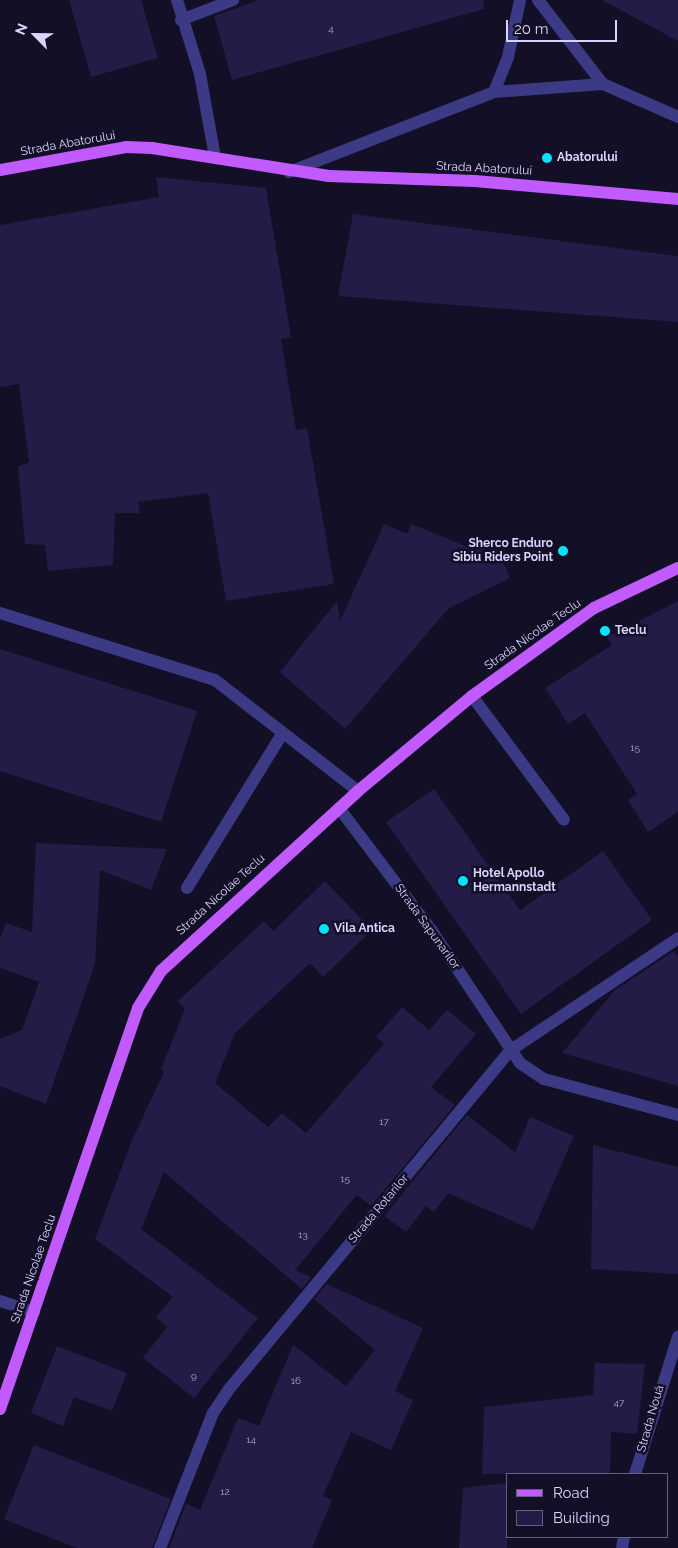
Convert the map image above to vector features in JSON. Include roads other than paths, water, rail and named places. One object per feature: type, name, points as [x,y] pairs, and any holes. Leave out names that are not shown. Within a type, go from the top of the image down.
[{"type":"main road","name":"Strada Abatorului","points":[[0,170],[126,147],[215,157],[288,172],[678,199]]},
{"type":"main road","name":"Strada Nicolae Teclu","points":[[0,1409],[148,990],[177,952],[358,790],[472,696],[594,608],[678,568]]},
{"type":"street","points":[[177,0],[181,20],[200,74],[215,157]]},
{"type":"street","points":[[181,20],[233,0]]},
{"type":"street","points":[[494,92],[508,57],[520,0]]},
{"type":"street","points":[[538,0],[604,84],[678,117]]},
{"type":"street","points":[[288,172],[494,92],[604,84]]},
{"type":"street","points":[[0,613],[215,680],[282,734],[358,790]]},
{"type":"street","points":[[472,696],[564,820]]},
{"type":"street","points":[[186,888],[282,734]]},
{"type":"street","name":"Strada Sapunarilor","points":[[339,808],[432,931],[520,1063],[544,1079],[678,1115]]},
{"type":"street","name":"Strada Rotarilor","points":[[160,1548],[213,1413],[230,1388],[511,1050],[678,938]]},
{"type":"street","points":[[0,1301],[34,1312]]},
{"type":"street","name":"Strada Nouă","points":[[635,1473],[678,1337]]},
{"type":"place","name":"Abatorului","points":[[547,158]]},
{"type":"place","name":"Sherco Enduro Sibiu Riders Point","points":[[563,551]]},
{"type":"place","name":"Teclu","points":[[605,631]]},
{"type":"place","name":"Hotel Apollo Hermannstadt","points":[[463,881]]},
{"type":"place","name":"Vila Antica","points":[[324,929]]}]
